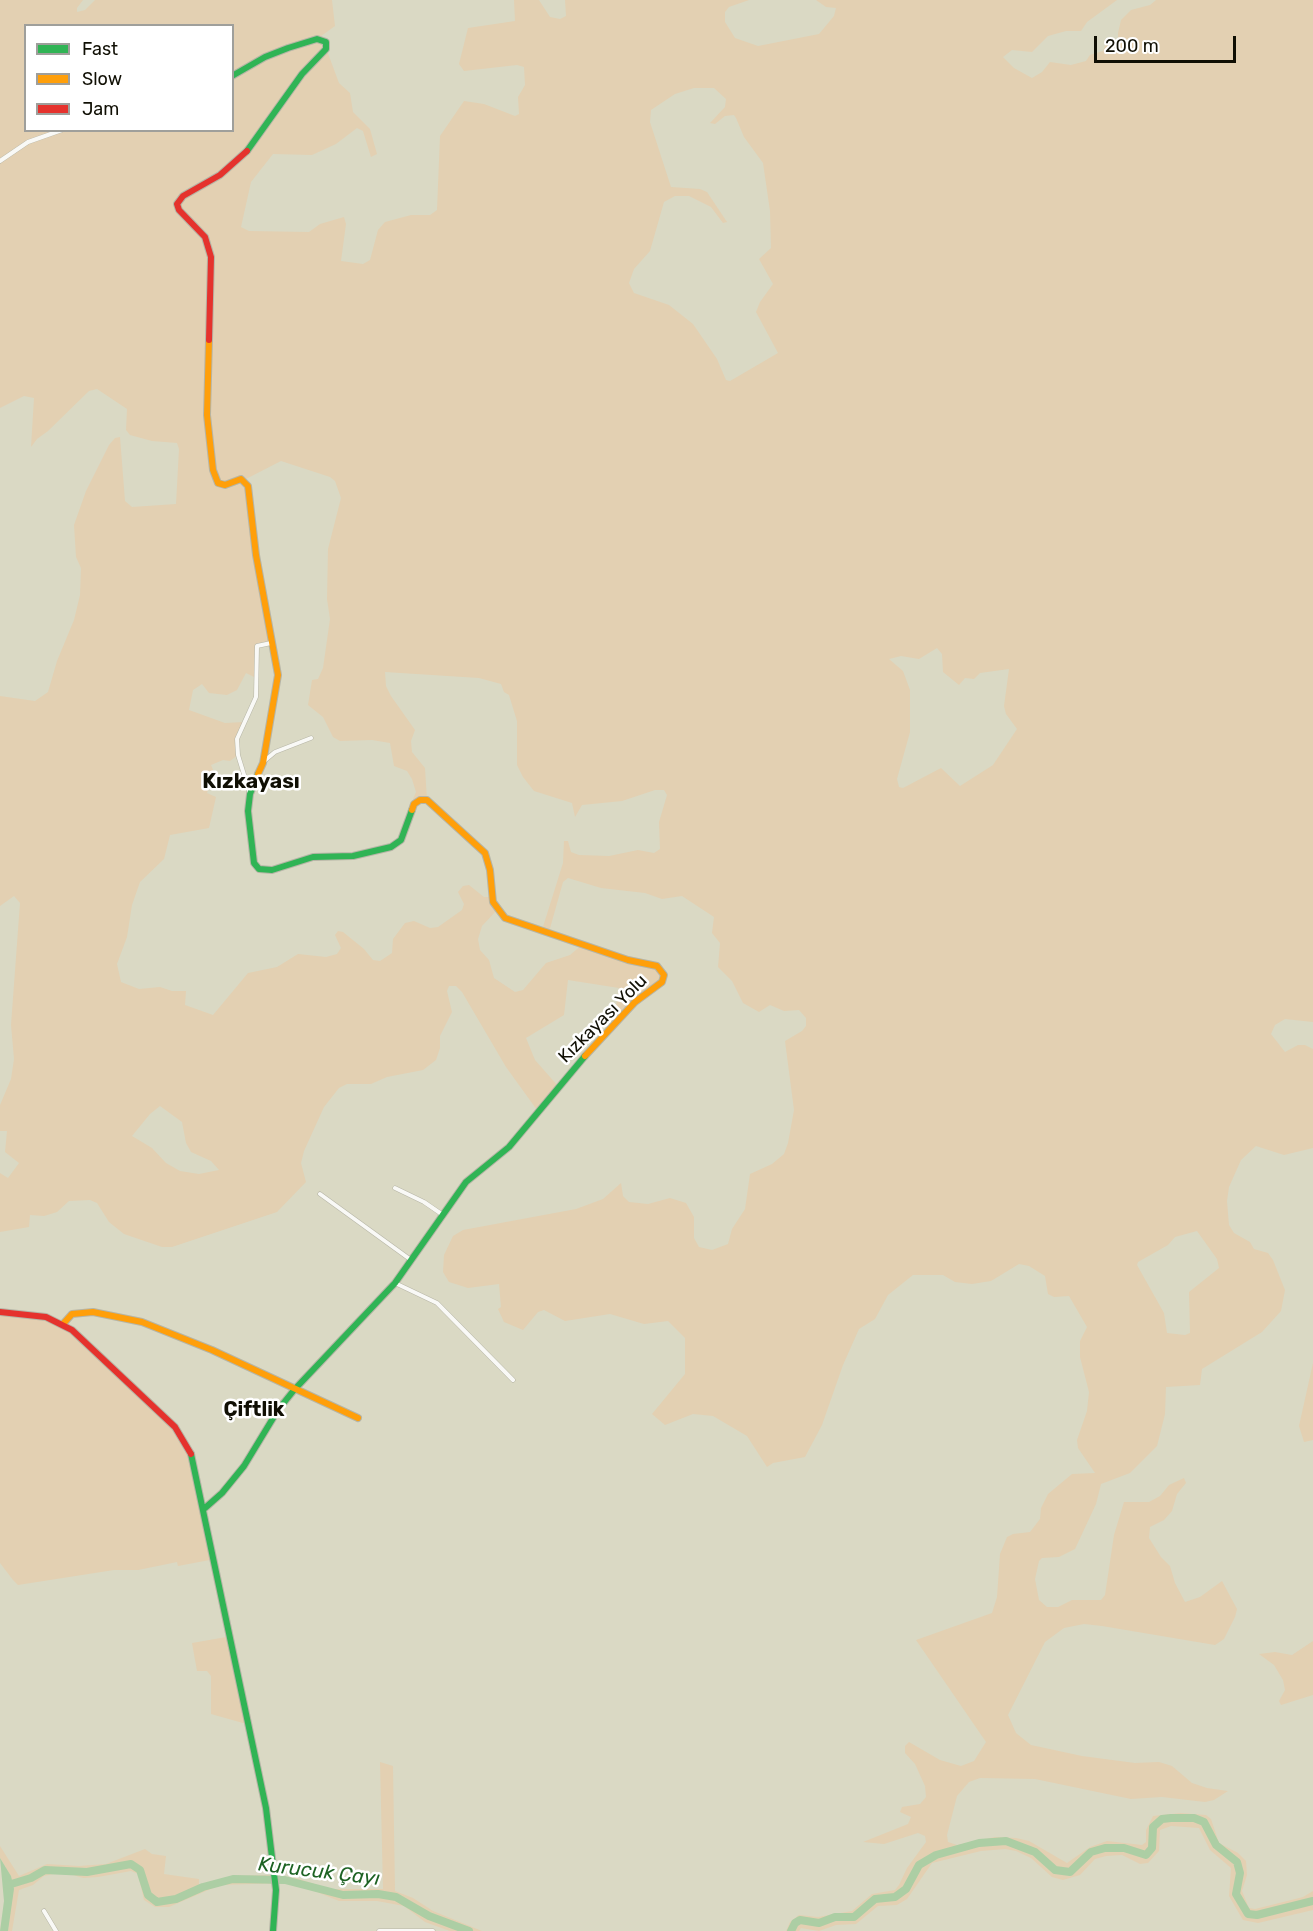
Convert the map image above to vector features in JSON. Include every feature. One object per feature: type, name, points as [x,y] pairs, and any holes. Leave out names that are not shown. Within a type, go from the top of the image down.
[{"type":"street","points":[[234,75],[265,57],[288,48],[317,39],[327,42],[326,49],[302,74],[245,154],[220,175],[183,196],[177,204],[179,210],[205,237],[211,257],[207,415],[214,477],[221,485],[241,479],[248,486],[255,544],[278,681],[263,763],[250,794]]},
{"type":"street","points":[[0,162],[28,141],[56,132]]},
{"type":"street","points":[[250,794],[238,755],[237,740],[256,697],[257,646],[271,643]]},
{"type":"street","points":[[263,763],[275,752],[311,738]]},
{"type":"street","name":"Kızkayası Yolu","points":[[205,1508],[237,1475],[278,1410],[294,1390],[395,1283],[466,1182],[508,1147],[568,1075],[635,1002],[662,982],[663,971],[657,966],[628,960],[505,918],[493,902],[490,870],[485,853],[427,800],[420,800],[414,804],[398,843],[365,855],[313,857],[279,869],[264,870],[254,863],[248,811],[250,794]]},
{"type":"street","points":[[395,1188],[424,1202],[443,1215]]},
{"type":"street","points":[[320,1194],[412,1261]]},
{"type":"street","points":[[395,1283],[437,1303],[513,1380]]},
{"type":"street","points":[[0,1312],[39,1316],[63,1323],[181,1435],[192,1455],[205,1508],[266,1808],[276,1890],[273,1931]]},
{"type":"street","points":[[63,1323],[68,1315],[84,1312],[102,1312],[134,1320],[218,1352],[294,1390],[358,1418]]},
{"type":"street","points":[[44,1911],[56,1931]]},
{"type":"street","points":[[379,1931],[433,1931]]},
{"type":"shaded area","points":[[0,0],[83,0],[77,12],[85,10],[95,0],[332,0],[335,26],[317,39],[323,40],[339,83],[350,93],[353,112],[370,129],[377,154],[371,157],[363,131],[357,128],[336,144],[312,155],[273,154],[251,182],[241,227],[249,231],[309,232],[320,224],[344,217],[346,224],[341,261],[363,264],[370,260],[378,230],[385,222],[411,215],[430,215],[437,210],[440,136],[464,101],[484,104],[515,116],[519,114],[518,97],[525,85],[524,67],[517,65],[464,71],[459,64],[468,28],[515,21],[514,0],[539,0],[550,17],[560,19],[566,16],[565,0],[749,0],[729,7],[725,12],[725,22],[735,38],[758,46],[819,34],[834,16],[836,8],[826,7],[816,0],[1117,0],[1087,22],[1081,31],[1066,31],[1048,36],[1032,52],[1012,50],[1003,57],[1014,68],[1032,78],[1042,72],[1050,62],[1071,65],[1086,61],[1090,55],[1103,51],[1106,44],[1118,52],[1121,20],[1131,10],[1150,5],[1156,0],[1313,0],[1313,1022],[1285,1019],[1275,1025],[1271,1034],[1285,1052],[1298,1045],[1305,1045],[1313,1049],[1313,1148],[1284,1155],[1256,1146],[1241,1160],[1229,1187],[1227,1201],[1229,1225],[1234,1233],[1250,1242],[1254,1249],[1268,1253],[1273,1260],[1285,1290],[1281,1311],[1262,1332],[1202,1369],[1200,1385],[1166,1387],[1165,1414],[1157,1446],[1130,1473],[1101,1484],[1096,1504],[1075,1549],[1059,1557],[1042,1558],[1039,1561],[1035,1579],[1039,1600],[1047,1607],[1058,1607],[1072,1600],[1101,1600],[1105,1595],[1114,1535],[1124,1502],[1149,1502],[1160,1496],[1169,1485],[1184,1478],[1186,1483],[1177,1494],[1172,1511],[1164,1520],[1150,1527],[1149,1538],[1161,1557],[1170,1566],[1175,1583],[1185,1602],[1200,1597],[1222,1581],[1237,1609],[1224,1639],[1215,1645],[1102,1626],[1084,1624],[1064,1628],[1045,1642],[1008,1715],[1016,1733],[1031,1745],[1082,1756],[1135,1763],[1159,1762],[1172,1766],[1192,1783],[1228,1791],[1214,1800],[1205,1802],[1162,1797],[1131,1799],[1035,1779],[980,1778],[969,1782],[957,1796],[947,1835],[948,1842],[957,1845],[995,1837],[1029,1841],[1067,1863],[1090,1847],[1107,1841],[1142,1845],[1146,1842],[1146,1830],[1153,1816],[1181,1813],[1206,1815],[1211,1819],[1219,1843],[1238,1853],[1246,1861],[1247,1875],[1242,1891],[1249,1908],[1255,1909],[1303,1897],[1313,1891],[1313,1910],[1258,1923],[1243,1920],[1229,1896],[1231,1868],[1210,1850],[1199,1828],[1171,1826],[1160,1830],[1159,1851],[1148,1863],[1140,1864],[1122,1855],[1106,1856],[1095,1859],[1080,1875],[1063,1880],[1052,1877],[1031,1858],[1016,1851],[1005,1849],[981,1851],[932,1863],[907,1899],[897,1905],[878,1906],[856,1924],[836,1925],[819,1931],[801,1928],[799,1931],[786,1931],[790,1922],[799,1915],[818,1917],[852,1911],[872,1894],[895,1890],[899,1885],[907,1868],[926,1842],[925,1836],[918,1833],[884,1844],[863,1842],[908,1824],[911,1817],[900,1812],[902,1807],[920,1804],[926,1797],[925,1786],[915,1764],[905,1753],[905,1746],[909,1742],[940,1760],[961,1766],[974,1761],[986,1742],[916,1640],[992,1613],[997,1597],[1000,1554],[1007,1537],[1030,1532],[1040,1519],[1041,1508],[1048,1494],[1072,1474],[1095,1473],[1078,1448],[1077,1440],[1087,1411],[1089,1392],[1080,1357],[1080,1341],[1087,1327],[1069,1296],[1054,1297],[1048,1294],[1045,1276],[1029,1266],[1019,1264],[991,1281],[972,1284],[955,1282],[943,1275],[913,1275],[888,1295],[875,1319],[859,1329],[843,1365],[822,1425],[805,1457],[773,1463],[767,1467],[747,1436],[713,1416],[693,1414],[665,1425],[652,1414],[685,1374],[685,1338],[668,1321],[644,1324],[610,1314],[565,1321],[544,1310],[538,1312],[523,1330],[504,1322],[498,1309],[501,1307],[499,1284],[468,1288],[449,1282],[443,1272],[444,1255],[453,1236],[463,1230],[576,1209],[603,1199],[621,1183],[623,1196],[629,1202],[648,1204],[670,1198],[686,1203],[694,1217],[694,1238],[699,1247],[712,1250],[728,1244],[732,1229],[745,1209],[750,1174],[772,1164],[784,1154],[788,1143],[794,1110],[785,1041],[802,1031],[806,1026],[806,1018],[799,1010],[784,1011],[770,1005],[759,1012],[743,1003],[732,981],[718,967],[720,943],[712,933],[714,917],[682,896],[662,899],[645,893],[601,888],[568,878],[563,882],[549,932],[542,930],[563,863],[564,841],[568,841],[571,852],[579,855],[609,856],[638,850],[654,853],[660,849],[659,822],[667,795],[664,790],[655,790],[622,801],[582,805],[575,817],[572,803],[534,791],[517,765],[517,721],[509,695],[504,692],[501,684],[479,678],[385,672],[386,686],[391,696],[415,730],[411,741],[412,752],[425,768],[427,800],[414,804],[413,799],[416,792],[412,779],[407,771],[394,766],[390,743],[372,740],[340,741],[333,737],[323,717],[308,705],[312,680],[318,679],[323,668],[330,619],[327,599],[328,549],[341,498],[335,481],[330,477],[281,461],[244,480],[271,643],[258,645],[258,679],[246,673],[237,690],[227,695],[209,693],[202,684],[193,690],[189,710],[225,723],[244,722],[239,733],[238,755],[230,761],[223,760],[211,765],[214,772],[207,793],[216,797],[209,828],[170,835],[164,859],[140,882],[132,905],[127,937],[117,964],[121,982],[139,989],[160,987],[172,991],[186,991],[185,1005],[213,1015],[248,973],[277,967],[298,954],[326,957],[337,954],[341,948],[335,935],[338,931],[343,932],[364,949],[373,960],[380,961],[392,953],[393,939],[405,923],[414,921],[430,928],[438,927],[462,910],[464,904],[458,892],[463,886],[469,885],[484,897],[493,897],[497,910],[482,926],[478,939],[480,950],[489,960],[494,978],[515,992],[523,990],[546,963],[570,955],[584,943],[628,960],[657,966],[663,979],[613,1024],[619,988],[568,980],[564,1015],[526,1038],[535,1060],[558,1086],[537,1110],[506,1067],[462,992],[456,986],[449,986],[447,991],[452,1012],[440,1036],[440,1048],[436,1060],[423,1070],[387,1077],[371,1084],[347,1084],[339,1088],[324,1107],[304,1151],[301,1163],[306,1182],[277,1212],[172,1247],[162,1247],[124,1234],[109,1222],[97,1203],[90,1200],[69,1201],[57,1212],[44,1216],[30,1215],[29,1227],[0,1232],[0,1173],[8,1178],[19,1163],[5,1152],[7,1131],[0,1131],[0,1105],[11,1079],[14,1059],[11,1025],[20,903],[14,896],[0,906],[0,696],[35,701],[48,692],[57,661],[74,620],[80,595],[81,568],[76,557],[74,525],[86,491],[109,445],[115,438],[120,437],[125,501],[132,507],[176,504],[179,449],[177,443],[152,441],[130,435],[126,430],[127,409],[97,389],[89,391],[31,447],[34,398],[24,396],[0,408]],"holes":[[[694,88],[714,88],[726,99],[725,107],[710,123],[715,124],[725,116],[734,115],[744,137],[763,163],[770,211],[771,248],[759,259],[773,284],[756,312],[778,353],[730,381],[726,380],[717,359],[693,324],[669,305],[634,293],[629,283],[634,269],[650,251],[664,202],[675,196],[689,196],[711,207],[723,223],[727,222],[707,192],[700,189],[671,187],[650,122],[651,110],[675,94]],[[937,648],[942,654],[943,672],[959,685],[965,678],[974,679],[980,673],[1009,669],[1004,706],[1006,714],[1017,729],[993,765],[960,786],[941,768],[903,788],[899,787],[897,779],[910,732],[910,690],[903,671],[889,659],[901,656],[919,659]],[[160,1106],[182,1122],[186,1143],[191,1152],[211,1161],[219,1170],[199,1174],[180,1171],[166,1163],[152,1148],[132,1136],[150,1114]],[[1197,1231],[1217,1259],[1219,1268],[1189,1292],[1190,1333],[1185,1335],[1167,1333],[1164,1313],[1137,1265],[1138,1262],[1168,1245],[1175,1237]]]},
{"type":"shaded area","points":[[0,1312],[33,1315],[63,1324],[166,1419],[192,1455],[215,1559],[178,1566],[177,1562],[138,1570],[114,1570],[18,1585],[13,1580],[0,1563]]},
{"type":"shaded area","points":[[1313,1363],[1313,1440],[1304,1442],[1299,1426]]},
{"type":"shaded area","points":[[232,1636],[250,1725],[211,1714],[211,1676],[207,1671],[197,1671],[192,1643]]},
{"type":"shaded area","points":[[1313,1641],[1313,1695],[1281,1705],[1279,1701],[1285,1690],[1283,1680],[1274,1665],[1259,1654],[1275,1652],[1292,1655]]},
{"type":"shaded area","points":[[380,1762],[393,1766],[395,1891],[413,1898],[433,1911],[482,1931],[450,1931],[425,1922],[404,1906],[377,1901],[339,1901],[312,1890],[285,1883],[220,1885],[169,1907],[155,1907],[144,1900],[138,1874],[131,1871],[83,1878],[63,1872],[44,1876],[33,1885],[19,1890],[12,1931],[8,1931],[12,1896],[11,1876],[0,1858],[0,1846],[19,1876],[47,1864],[79,1866],[106,1864],[145,1849],[152,1854],[166,1856],[164,1874],[199,1879],[199,1885],[233,1876],[267,1875],[296,1878],[330,1889],[383,1889]]},
{"type":"shaded area","points":[[0,1858],[11,1876],[14,1889],[8,1931],[0,1931],[4,1901]]},
{"type":"waterway","name":"Kurucuk Çayı","points":[[791,1931],[795,1923],[800,1920],[819,1923],[835,1917],[854,1917],[875,1899],[895,1897],[906,1889],[919,1865],[936,1855],[979,1843],[1006,1841],[1035,1852],[1055,1870],[1070,1872],[1091,1852],[1105,1848],[1124,1848],[1146,1855],[1152,1848],[1153,1827],[1162,1819],[1171,1818],[1194,1818],[1204,1822],[1216,1845],[1237,1862],[1240,1873],[1236,1894],[1248,1914],[1257,1915],[1313,1901]]},
{"type":"waterway","name":"Kurucuk Çayı","points":[[8,1885],[31,1878],[45,1870],[87,1872],[131,1864],[140,1870],[148,1895],[157,1902],[176,1899],[203,1887],[233,1879],[285,1880],[343,1895],[378,1894],[396,1897],[429,1916],[469,1931]]},
{"type":"traffic: fast","points":[[234,75],[265,57],[288,48],[317,39],[326,42],[326,49],[302,74],[247,151]]},
{"type":"traffic: fast","points":[[258,774],[250,794],[248,811],[254,863],[259,869],[272,870],[313,857],[353,856],[391,847],[401,840],[412,810]]},
{"type":"traffic: fast","points":[[205,1508],[222,1493],[244,1466],[278,1410],[294,1390],[395,1283],[466,1182],[509,1147],[585,1056]]},
{"type":"traffic: fast","points":[[191,1454],[266,1808],[276,1890],[273,1931]]},
{"type":"traffic: slow","points":[[209,340],[207,415],[213,470],[218,483],[225,485],[241,479],[248,486],[256,555],[278,675],[263,763],[258,774]]},
{"type":"traffic: slow","points":[[412,810],[414,804],[420,800],[427,800],[485,853],[490,870],[493,902],[505,918],[628,960],[657,966],[664,975],[662,982],[635,1002],[585,1056]]},
{"type":"traffic: slow","points":[[63,1324],[72,1314],[93,1312],[142,1322],[212,1350],[358,1418]]},
{"type":"traffic: jam","points":[[209,340],[211,257],[205,237],[179,210],[177,204],[183,196],[220,175],[247,151]]},
{"type":"traffic: jam","points":[[0,1312],[46,1317],[72,1330],[175,1427],[191,1454]]},
{"type":"district","name":"Kızkayası","points":[[251,782]]},
{"type":"district","name":"Çiftlik","points":[[254,1410]]}]
